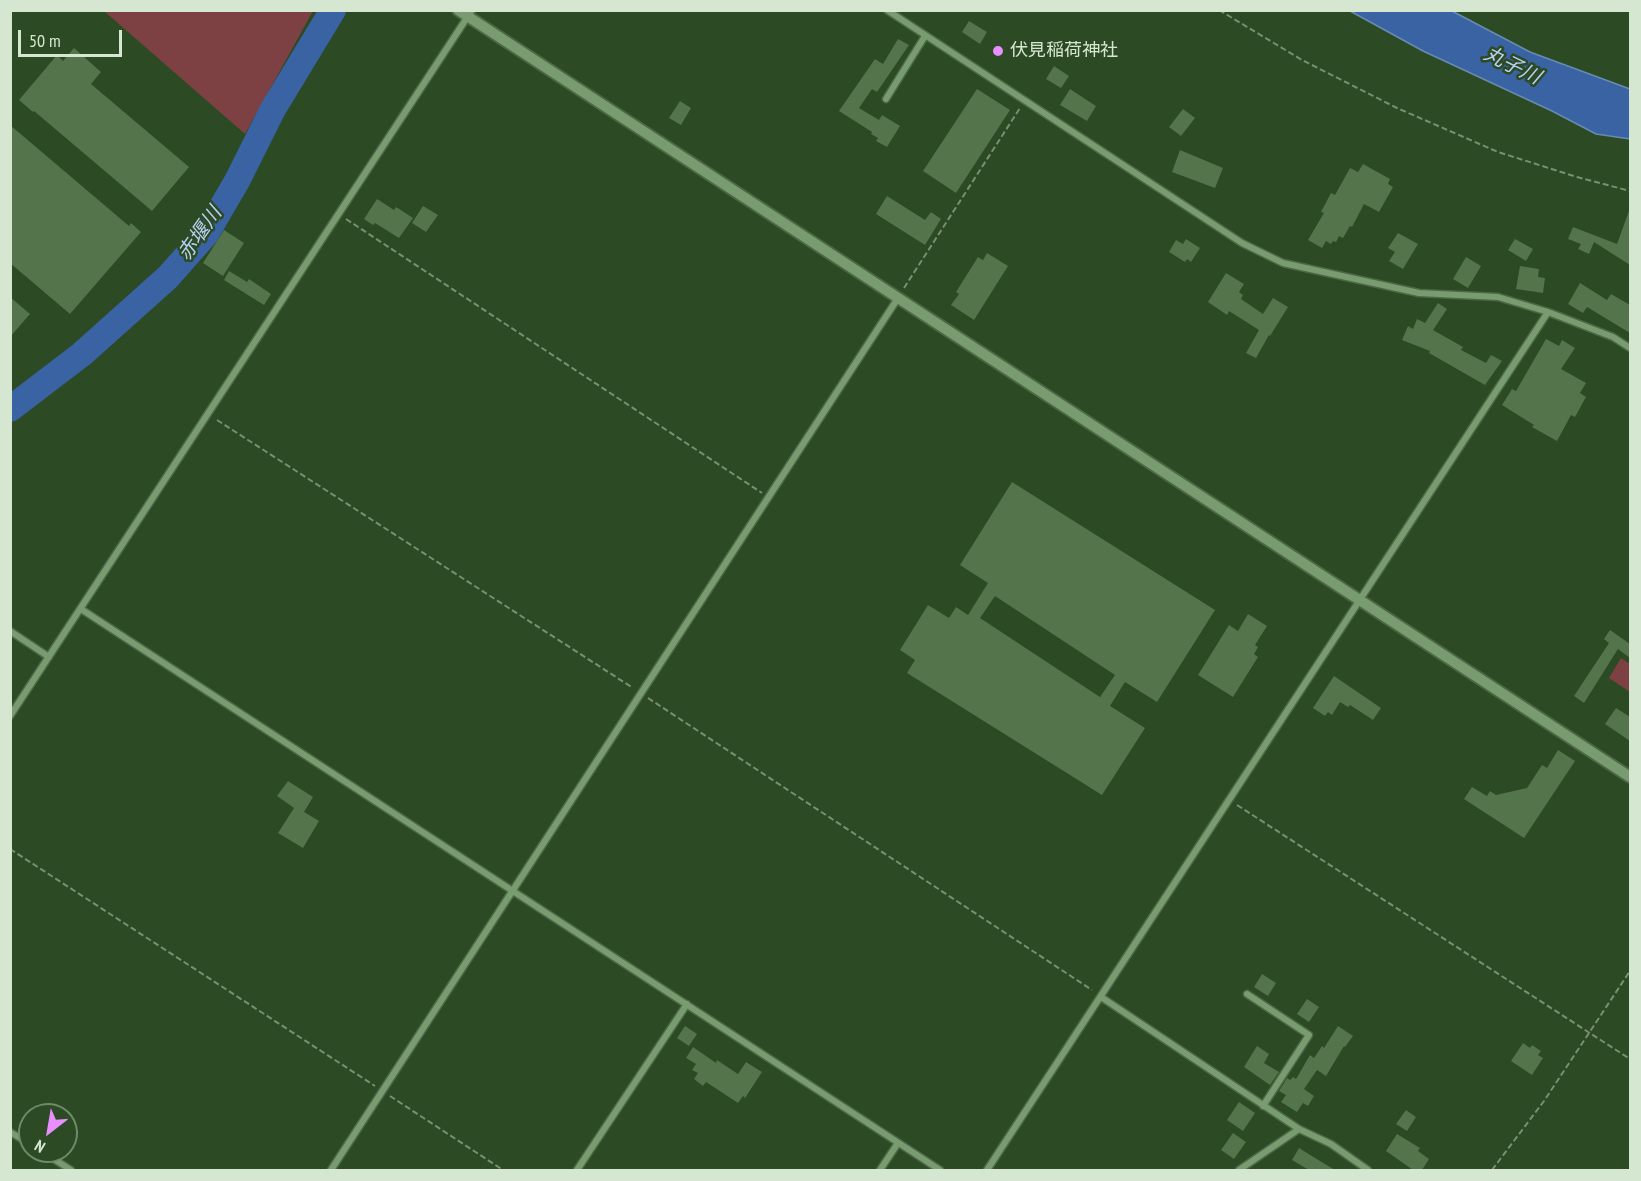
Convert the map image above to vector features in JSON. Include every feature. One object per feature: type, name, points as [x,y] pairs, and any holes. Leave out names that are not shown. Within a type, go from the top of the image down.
[{"type":"street","points":[[887,10],[1242,243],[1282,263],[1419,293],[1498,297],[1548,312],[1612,336],[1630,348]]},
{"type":"street","points":[[10,716],[207,413],[340,215],[466,13],[1630,777]]},
{"type":"street","points":[[886,99],[925,36]]},
{"type":"street","points":[[331,1170],[898,298]]},
{"type":"street","points":[[987,1170],[1548,312]]},
{"type":"street","points":[[81,609],[940,1170]]},
{"type":"street","points":[[10,631],[49,657]]},
{"type":"street","points":[[1247,994],[1309,1035],[1263,1106]]},
{"type":"street","points":[[1101,997],[1263,1106],[1299,1129],[1331,1143],[1368,1170]]},
{"type":"street","points":[[577,1170],[687,1004]]},
{"type":"street","points":[[1239,1170],[1299,1129]]},
{"type":"street","points":[[880,1170],[898,1143]]},
{"type":"path","points":[[1219,10],[1302,60],[1397,108],[1498,152],[1630,191]]},
{"type":"path","points":[[898,298],[1025,101]]},
{"type":"path","points":[[340,215],[769,498]]},
{"type":"path","points":[[207,413],[640,693],[1101,997]]},
{"type":"path","points":[[1230,800],[1630,1059]]},
{"type":"path","points":[[10,849],[503,1170]]},
{"type":"path","points":[[1492,1170],[1518,1138],[1630,971]]},
{"type":"shaded area","points":[[104,11],[313,11],[245,134]]},
{"type":"shaded area","points":[[1621,658],[1630,664],[1630,692],[1609,678]]},
{"type":"water","name":"丸子川","points":[[1350,11],[1452,11],[1530,52],[1630,89],[1630,139],[1596,134],[1423,51]]},
{"type":"building","points":[[969,21],[987,32],[980,44],[962,32]]},
{"type":"building","points":[[898,39],[909,45],[877,92],[872,89],[859,108],[879,120],[882,115],[900,126],[887,147],[876,141],[878,138],[871,134],[872,132],[839,111],[875,59],[883,64]]},
{"type":"building","points":[[74,48],[101,72],[91,84],[189,167],[152,211],[19,100],[57,55],[63,61]]},
{"type":"building","points":[[1054,66],[1069,76],[1061,88],[1046,79]]},
{"type":"building","points":[[977,89],[1010,110],[956,193],[923,171]]},
{"type":"building","points":[[1070,89],[1096,106],[1087,121],[1060,105]]},
{"type":"building","points":[[680,101],[691,108],[681,125],[669,118]]},
{"type":"building","points":[[1183,109],[1195,118],[1181,136],[1169,127]]},
{"type":"building","points":[[10,125],[129,226],[131,223],[141,232],[70,314],[10,263]]},
{"type":"building","points":[[1180,150],[1223,168],[1215,188],[1172,172]]},
{"type":"building","points":[[1363,164],[1390,179],[1388,184],[1393,187],[1379,212],[1364,204],[1352,227],[1350,226],[1343,238],[1339,236],[1336,242],[1333,241],[1331,244],[1326,241],[1322,248],[1308,240],[1324,213],[1321,212],[1331,193],[1335,195],[1350,168],[1358,172]]},
{"type":"building","points":[[887,196],[925,220],[931,212],[941,219],[925,245],[876,214]]},
{"type":"building","points":[[377,199],[413,218],[399,238],[364,219]]},
{"type":"building","points":[[423,206],[438,215],[426,232],[412,223]]},
{"type":"building","points":[[1629,211],[1630,265],[1594,242],[1589,254],[1578,249],[1581,244],[1568,239],[1573,227],[1617,244]]},
{"type":"building","points":[[224,230],[244,243],[223,276],[203,263]]},
{"type":"building","points":[[1398,233],[1418,244],[1403,269],[1389,261],[1395,252],[1388,248]]},
{"type":"building","points":[[1186,239],[1200,248],[1191,262],[1187,259],[1185,262],[1169,252],[1176,240],[1183,244]]},
{"type":"building","points":[[1515,239],[1533,249],[1526,261],[1508,250]]},
{"type":"building","points":[[987,253],[1008,266],[974,320],[951,305],[959,294],[956,292],[978,257],[983,260]]},
{"type":"building","points":[[1466,257],[1481,266],[1468,288],[1453,279]]},
{"type":"building","points":[[1520,266],[1539,269],[1538,277],[1545,278],[1543,293],[1516,289]]},
{"type":"building","points":[[229,271],[247,282],[249,279],[271,294],[264,305],[224,280]]},
{"type":"building","points":[[1226,273],[1244,284],[1239,292],[1243,295],[1241,299],[1263,314],[1273,298],[1288,307],[1256,358],[1246,353],[1259,330],[1229,311],[1227,315],[1208,302]]},
{"type":"building","points":[[1580,283],[1607,300],[1611,294],[1630,305],[1630,333],[1587,307],[1583,313],[1568,304]]},
{"type":"building","points":[[10,297],[30,314],[10,337]]},
{"type":"building","points":[[1438,303],[1447,309],[1433,330],[1463,347],[1461,350],[1486,363],[1491,355],[1502,361],[1485,385],[1429,353],[1430,351],[1402,340],[1408,326],[1413,329],[1417,319],[1425,323]]},
{"type":"building","points":[[1546,339],[1559,346],[1562,340],[1575,348],[1561,369],[1586,383],[1580,393],[1586,397],[1575,417],[1571,415],[1557,441],[1532,427],[1534,425],[1502,405],[1512,389],[1516,391]]},
{"type":"building","points":[[1012,482],[1215,610],[1157,702],[1125,682],[1110,706],[1145,728],[1102,795],[907,673],[915,660],[900,650],[928,605],[949,618],[956,607],[968,615],[988,583],[960,565]],"holes":[[[995,596],[1115,675],[1100,697],[980,618]]]},
{"type":"building","points":[[1248,614],[1267,626],[1255,645],[1258,647],[1254,654],[1258,657],[1233,697],[1198,675],[1229,625],[1238,631]]},
{"type":"building","points":[[1610,630],[1630,644],[1630,658],[1618,649],[1584,703],[1574,696],[1609,643],[1604,639]]},
{"type":"building","points":[[1334,676],[1381,708],[1373,720],[1350,705],[1348,707],[1340,702],[1332,715],[1328,712],[1325,716],[1313,708]]},
{"type":"building","points":[[1616,708],[1630,717],[1630,741],[1605,724]]},
{"type":"building","points":[[1558,750],[1575,761],[1524,838],[1464,799],[1472,787],[1487,796],[1490,791],[1496,795],[1527,788],[1542,765],[1547,768]]},
{"type":"building","points":[[288,781],[313,797],[304,812],[319,821],[303,848],[278,833],[294,808],[277,796]]},
{"type":"building","points":[[1262,974],[1276,983],[1268,996],[1254,987]]},
{"type":"building","points":[[1307,999],[1319,1007],[1309,1022],[1297,1014]]},
{"type":"building","points":[[685,1026],[697,1034],[689,1046],[677,1038]]},
{"type":"building","points":[[1338,1026],[1353,1036],[1344,1046],[1326,1076],[1317,1070],[1304,1089],[1314,1096],[1308,1106],[1303,1103],[1297,1112],[1281,1102],[1286,1095],[1279,1091],[1287,1078],[1296,1079],[1310,1055],[1314,1058],[1322,1046],[1324,1048]]},
{"type":"building","points":[[1523,1043],[1530,1048],[1532,1045],[1541,1051],[1538,1055],[1543,1058],[1532,1075],[1511,1061]]},
{"type":"building","points":[[1257,1046],[1269,1054],[1264,1063],[1279,1072],[1270,1085],[1244,1067]]},
{"type":"building","points":[[693,1047],[716,1063],[717,1060],[738,1074],[746,1062],[762,1072],[745,1098],[743,1096],[738,1103],[706,1082],[703,1086],[694,1079],[698,1073],[692,1070],[696,1064],[686,1058]]},
{"type":"building","points":[[1239,1102],[1255,1113],[1243,1131],[1227,1120]]},
{"type":"building","points":[[1406,1110],[1416,1117],[1407,1131],[1396,1124]]},
{"type":"building","points":[[1233,1133],[1246,1142],[1234,1159],[1221,1150]]},
{"type":"building","points":[[1397,1134],[1420,1148],[1418,1151],[1429,1159],[1422,1170],[1413,1170],[1386,1151]]},
{"type":"building","points":[[1299,1148],[1335,1170],[1309,1170],[1292,1160]]},
{"type":"waterway","name":"赤堰川","points":[[10,409],[82,354],[168,277],[206,234],[237,181],[273,109],[333,10]]},
{"type":"place","name":"伏見稲荷神社","points":[[998,51]]}]
